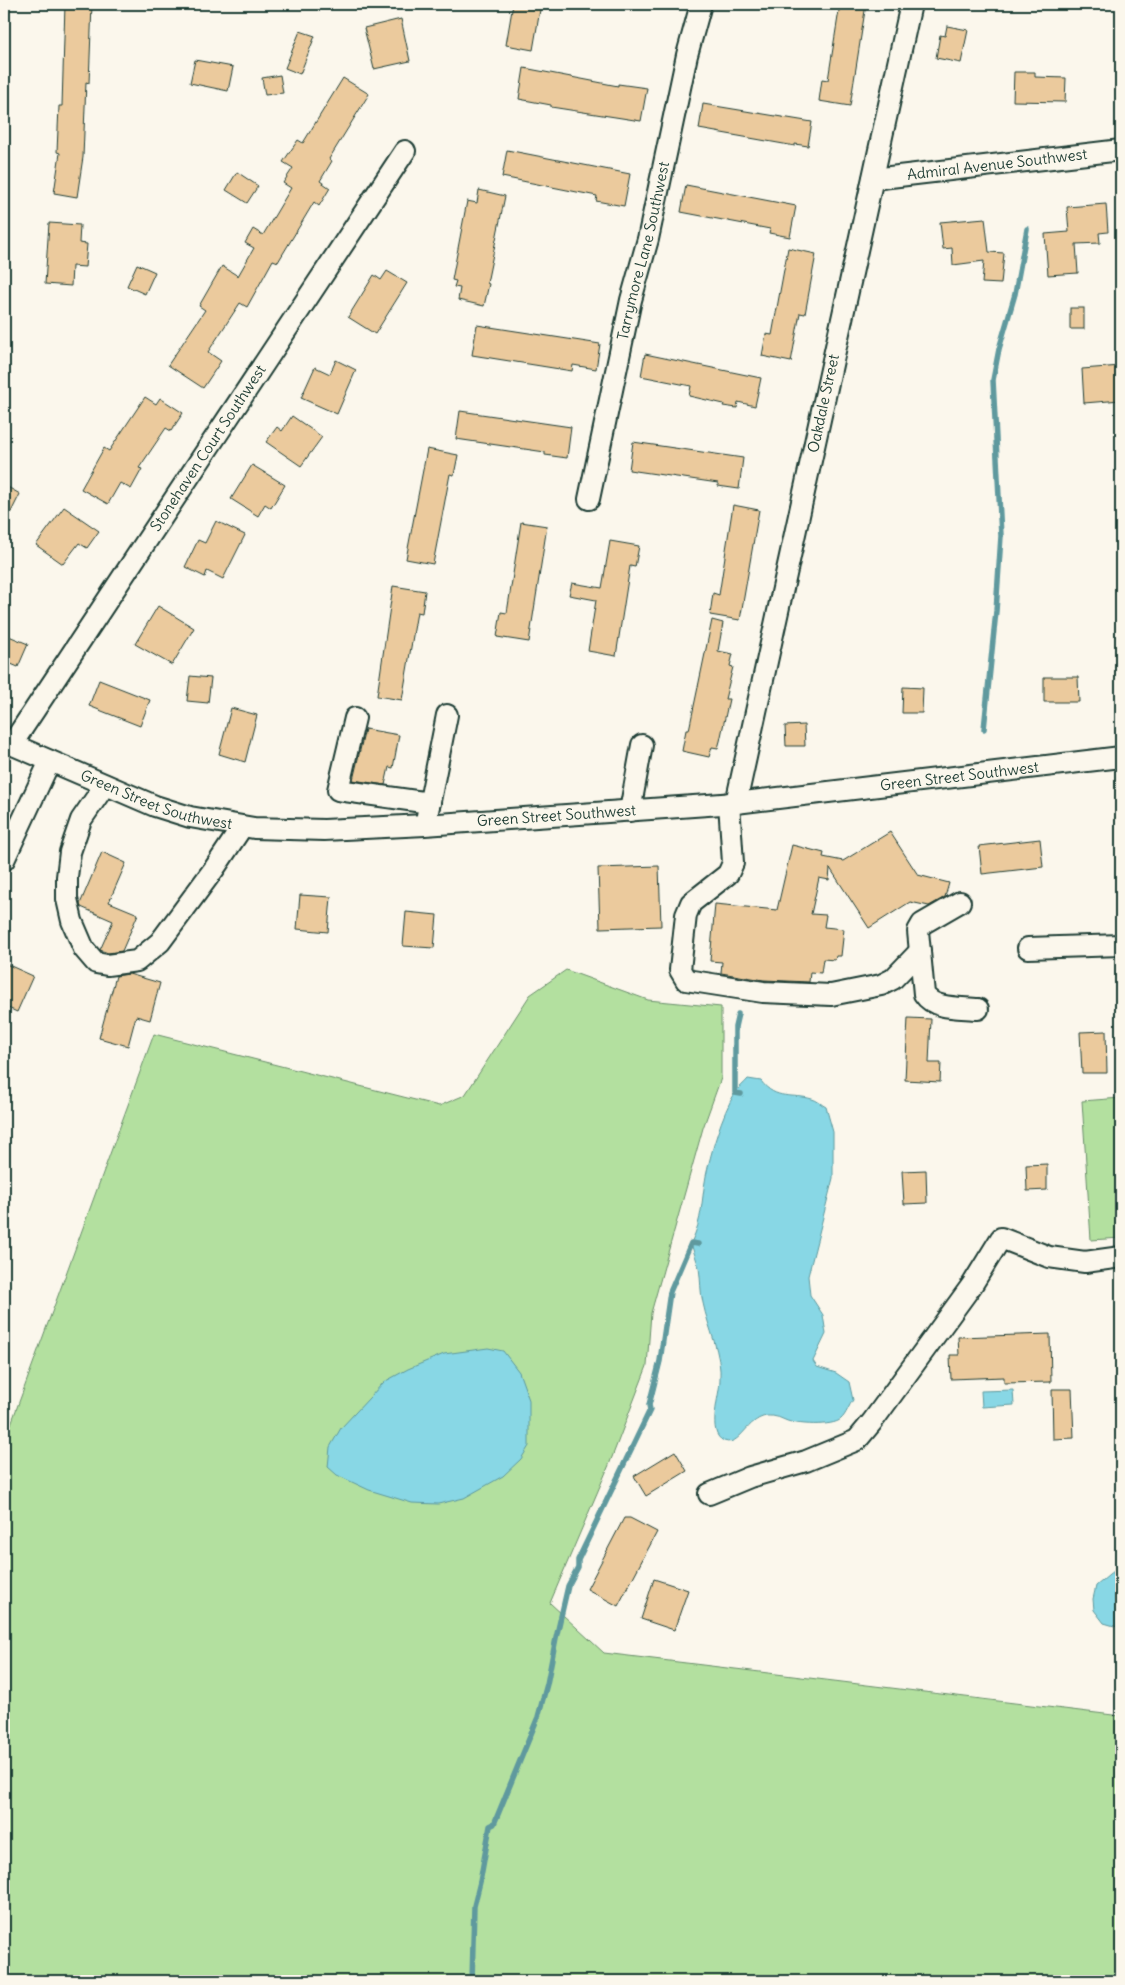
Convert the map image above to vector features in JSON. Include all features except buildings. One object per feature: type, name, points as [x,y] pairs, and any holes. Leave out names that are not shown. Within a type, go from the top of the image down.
[{"type":"street","name":"Tarrymore Lane Southwest","points":[[589,499],[631,300],[648,239],[701,4]]},
{"type":"street","name":"Oakdale Street","points":[[911,4],[732,803],[733,864],[728,874],[691,903],[686,916],[680,970],[686,980],[763,992],[831,995],[881,985],[893,979],[920,951]]},
{"type":"street","name":"Admiral Avenue Southwest","points":[[873,179],[1121,150]]},
{"type":"street","name":"Stonehaven Court Southwest","points":[[8,743],[405,152]]},
{"type":"street","points":[[425,825],[447,716]]},
{"type":"street","points":[[354,718],[338,790],[430,803]]},
{"type":"street","name":"Green Street Southwest","points":[[8,743],[155,806],[190,817],[242,827],[324,830],[425,825],[732,803],[1121,756]]},
{"type":"street","points":[[630,811],[642,745]]},
{"type":"street","points":[[4,860],[50,761]]},
{"type":"street","points":[[105,785],[81,820],[70,852],[67,877],[67,899],[72,921],[84,949],[96,963],[106,965],[137,961],[160,942],[214,869],[242,827]]},
{"type":"street","points":[[960,902],[922,924],[918,931],[924,994],[928,1000],[937,1004],[978,1009]]},
{"type":"street","points":[[1028,948],[1121,945]]},
{"type":"street","points":[[709,1494],[750,1477],[806,1461],[857,1440],[966,1293],[1001,1238],[1049,1258],[1085,1262],[1121,1257]]},
{"type":"green space","points":[[566,970],[648,1000],[721,1007],[721,1078],[703,1128],[651,1313],[647,1366],[609,1465],[550,1603],[604,1653],[1121,1716],[1121,1981],[4,1981],[4,1443],[154,1034],[439,1106],[465,1095],[530,995]]},
{"type":"green space","points":[[1121,1098],[1121,1238],[1091,1240],[1082,1101]]},
{"type":"water","points":[[748,1079],[761,1081],[778,1094],[805,1097],[816,1100],[826,1107],[833,1132],[833,1178],[808,1276],[810,1295],[823,1315],[826,1334],[813,1361],[817,1367],[836,1373],[849,1382],[853,1400],[843,1417],[837,1422],[805,1424],[790,1422],[773,1416],[763,1417],[755,1421],[737,1439],[731,1442],[724,1441],[716,1431],[715,1414],[720,1380],[719,1361],[705,1312],[701,1294],[699,1268],[691,1243],[700,1218],[706,1176],[718,1133],[735,1093]]},
{"type":"water","points":[[488,1348],[503,1351],[519,1372],[529,1400],[529,1446],[521,1459],[503,1476],[464,1498],[438,1504],[412,1503],[369,1490],[337,1475],[328,1467],[330,1447],[341,1428],[384,1382],[408,1369],[444,1354]]},
{"type":"water","points":[[1013,1390],[1014,1405],[982,1407],[981,1391]]},
{"type":"water","points":[[1121,1565],[1121,1628],[1104,1623],[1094,1610],[1093,1599],[1096,1586]]},
{"type":"waterway","points":[[984,729],[996,611],[1001,536],[993,380],[999,349],[1015,294],[1027,229]]},
{"type":"waterway","points":[[738,1014],[735,1027],[735,1093],[741,1094]]},
{"type":"waterway","points":[[472,1981],[474,1906],[490,1826],[494,1824],[538,1717],[568,1586],[578,1567],[578,1560],[650,1410],[649,1405],[660,1361],[670,1292],[691,1243],[698,1244]]}]
